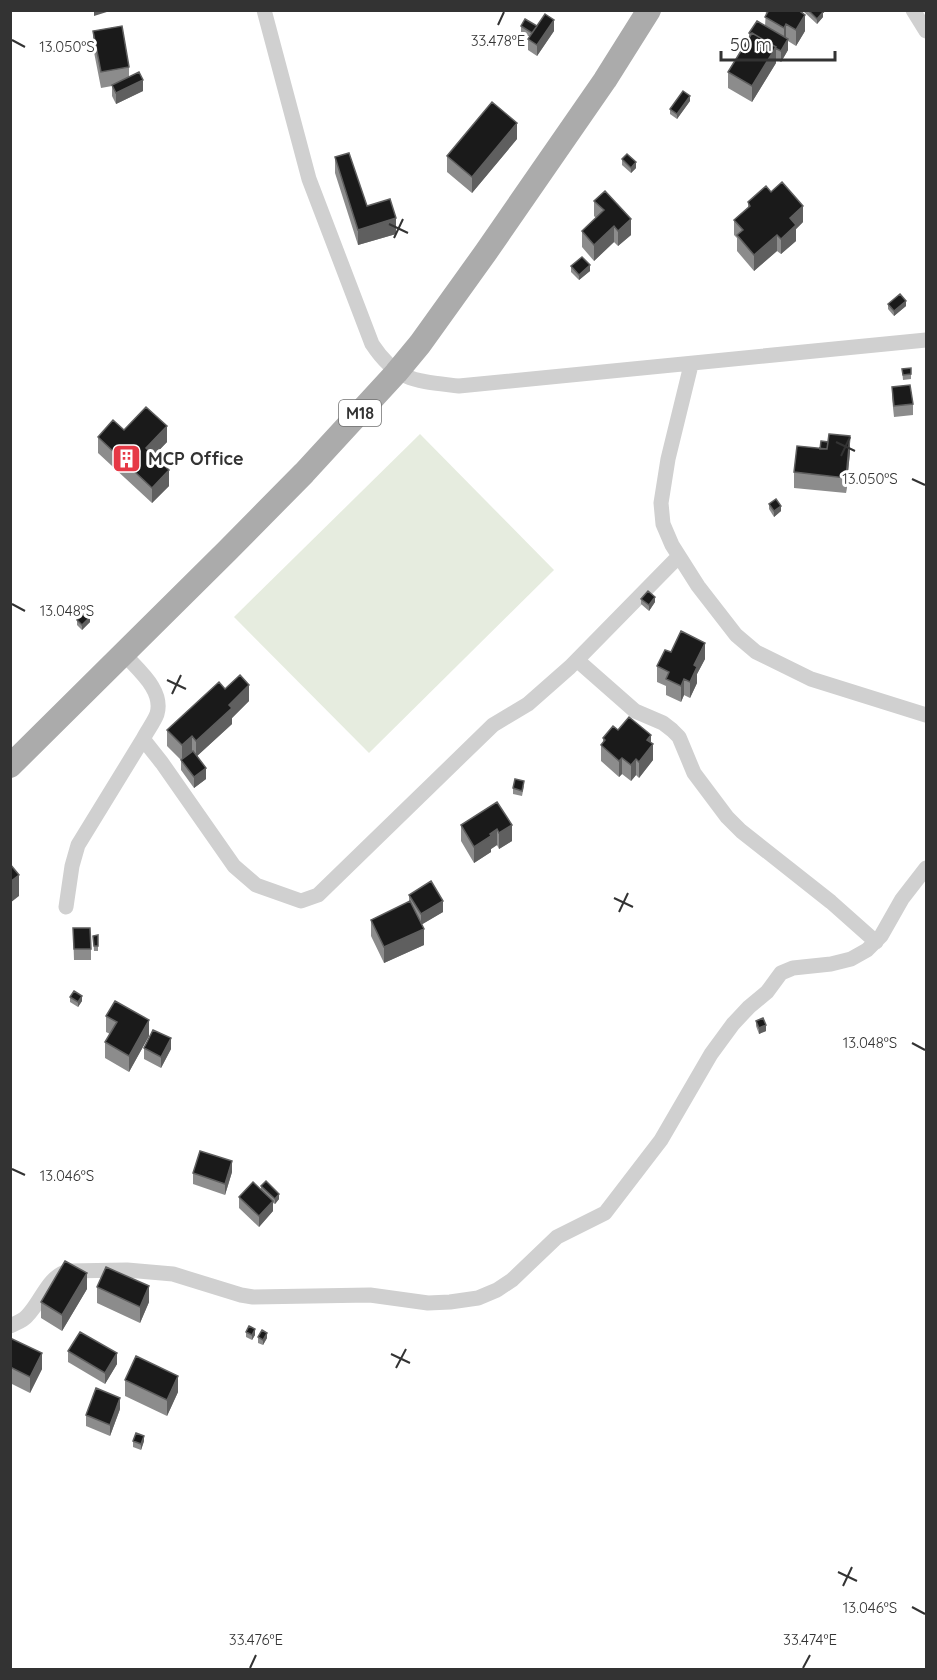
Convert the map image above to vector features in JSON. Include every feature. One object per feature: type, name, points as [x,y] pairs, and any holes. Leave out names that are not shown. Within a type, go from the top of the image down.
[{"type":"main road","name":"M18","points":[[10,766],[304,473],[396,373],[420,344],[605,80],[649,10]]},
{"type":"street","points":[[264,10],[309,179],[372,344],[382,359],[396,373],[425,382],[459,386],[927,340]]},
{"type":"street","points":[[913,10],[927,31]]},
{"type":"street","points":[[691,365],[668,459],[660,503],[663,524],[698,586],[744,644],[756,652],[811,679],[927,715]]},
{"type":"street","points":[[143,739],[234,866],[256,885],[302,901],[318,895],[493,725],[528,704],[577,660],[679,556]]},
{"type":"street","points":[[66,907],[78,845],[157,713],[158,700],[154,687],[124,654]]},
{"type":"street","points":[[577,660],[635,711],[663,723],[672,730],[679,737],[694,773],[734,824],[780,864],[831,902],[876,942]]},
{"type":"street","points":[[10,1326],[26,1318],[52,1279],[68,1270],[128,1270],[173,1274],[241,1296],[253,1297],[370,1295],[439,1302],[478,1298],[496,1290],[512,1280],[557,1237],[604,1213],[661,1140],[705,1064],[733,1024],[767,992],[784,971],[851,959],[867,950],[876,942],[902,899],[927,868]]},
{"type":"shaded area","points":[[420,434],[554,570],[369,753],[234,617]]},
{"type":"building","points":[[769,10],[798,10],[805,15],[796,30],[786,24],[784,28],[765,17]]},
{"type":"building","points":[[808,10],[822,10],[823,12],[817,19]]},
{"type":"building","points":[[545,14],[554,20],[537,45],[528,39]]},
{"type":"building","points":[[525,19],[537,26],[532,33],[521,26]]},
{"type":"building","points":[[757,21],[788,39],[781,51],[749,33]]},
{"type":"building","points":[[122,26],[129,67],[101,72],[93,31]]},
{"type":"building","points":[[752,33],[776,47],[752,86],[728,72]]},
{"type":"building","points":[[139,72],[143,80],[116,93],[112,85]]},
{"type":"building","points":[[683,91],[690,96],[677,114],[670,109]]},
{"type":"building","points":[[492,102],[517,123],[472,177],[447,156]]},
{"type":"building","points":[[349,153],[367,206],[390,199],[396,218],[358,230],[335,157]]},
{"type":"building","points":[[627,154],[636,162],[631,168],[622,159]]},
{"type":"building","points":[[782,182],[803,206],[790,218],[796,225],[781,239],[777,235],[754,255],[737,235],[743,230],[734,220],[750,206],[748,202],[766,186],[771,192]]},
{"type":"building","points":[[605,191],[631,219],[618,231],[614,226],[594,245],[582,231],[604,210],[594,201]]},
{"type":"building","points":[[582,257],[590,265],[579,275],[571,266]]},
{"type":"building","points":[[900,294],[906,301],[894,311],[888,304]]},
{"type":"building","points":[[911,368],[911,374],[903,375],[902,369]]},
{"type":"building","points":[[910,385],[913,404],[894,406],[892,387]]},
{"type":"building","points":[[146,407],[167,426],[146,448],[169,470],[152,488],[98,437],[113,420],[124,430]]},
{"type":"building","points":[[829,434],[850,436],[846,478],[794,472],[797,446],[827,449]]},
{"type":"building","points":[[821,441],[828,442],[827,449],[820,449]]},
{"type":"building","points":[[776,499],[781,506],[774,511],[769,504]]},
{"type":"building","points":[[648,591],[655,597],[649,605],[641,599]]},
{"type":"building","points":[[84,612],[90,617],[82,625],[77,620]]},
{"type":"building","points":[[681,631],[705,643],[694,665],[697,667],[690,682],[684,679],[681,686],[666,679],[669,672],[657,666],[665,650],[671,652]]},
{"type":"building","points":[[240,675],[249,685],[229,705],[232,708],[196,741],[192,736],[182,745],[167,730],[219,682],[225,689]]},
{"type":"building","points":[[629,717],[651,735],[647,740],[653,744],[639,762],[636,759],[631,765],[622,758],[619,761],[601,745],[605,740],[603,738],[613,726],[618,730]]},
{"type":"building","points":[[193,751],[206,768],[194,777],[181,760]]},
{"type":"building","points":[[515,779],[524,781],[522,791],[513,788]]},
{"type":"building","points":[[497,802],[512,825],[499,833],[497,829],[490,834],[491,836],[474,847],[461,825]]},
{"type":"building","points":[[10,864],[19,875],[10,882]]},
{"type":"building","points":[[431,881],[443,901],[421,914],[409,895]]},
{"type":"building","points":[[410,901],[424,929],[384,947],[371,920]]},
{"type":"building","points":[[73,928],[90,928],[91,949],[74,949]]},
{"type":"building","points":[[98,935],[98,946],[94,946],[93,936]]},
{"type":"building","points":[[74,991],[82,996],[78,1002],[70,997]]},
{"type":"building","points":[[115,1001],[149,1020],[129,1056],[105,1042],[117,1022],[106,1016]]},
{"type":"building","points":[[763,1018],[766,1025],[759,1028],[756,1021]]},
{"type":"building","points":[[153,1030],[171,1038],[161,1057],[144,1048]]},
{"type":"building","points":[[200,1151],[232,1161],[225,1184],[193,1173]]},
{"type":"building","points":[[266,1181],[279,1194],[275,1199],[261,1186]]},
{"type":"building","points":[[253,1182],[273,1201],[259,1216],[239,1197]]},
{"type":"building","points":[[65,1261],[87,1273],[62,1315],[41,1302]]},
{"type":"building","points":[[106,1267],[149,1286],[140,1307],[97,1287]]},
{"type":"building","points":[[249,1326],[255,1329],[252,1335],[246,1332]]},
{"type":"building","points":[[262,1330],[267,1333],[263,1340],[258,1337]]},
{"type":"building","points":[[80,1332],[117,1353],[105,1373],[68,1351]]},
{"type":"building","points":[[10,1338],[42,1353],[30,1377],[10,1367]]},
{"type":"building","points":[[136,1356],[178,1376],[167,1400],[125,1380]]},
{"type":"building","points":[[96,1388],[120,1398],[110,1425],[86,1415]]},
{"type":"building","points":[[136,1433],[144,1436],[141,1444],[133,1441]]},
{"type":"place","name":"MCP Office","points":[[127,458]]}]
